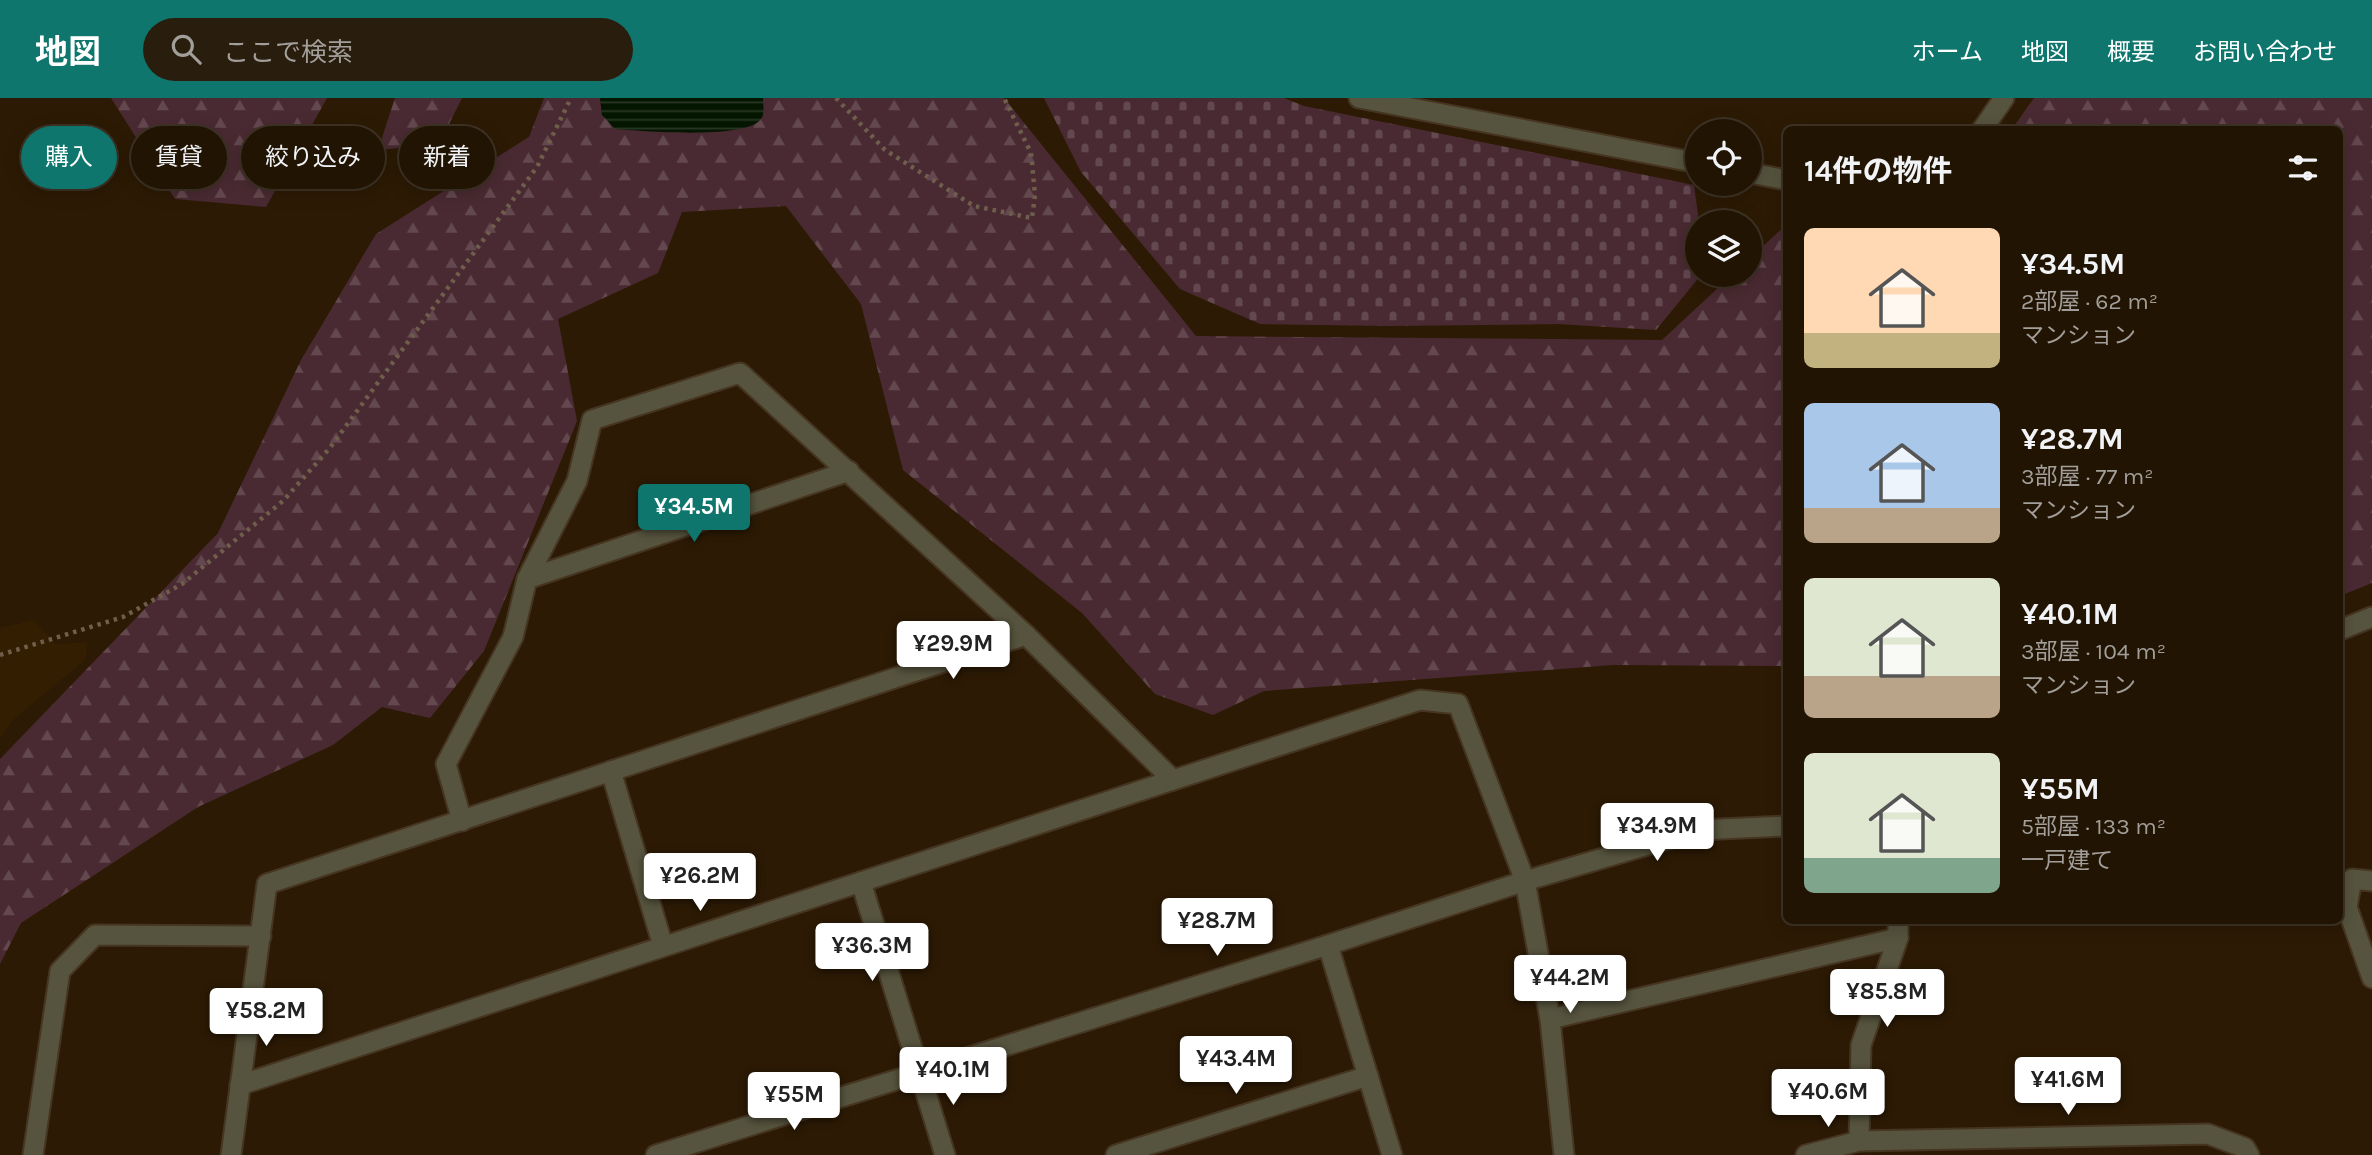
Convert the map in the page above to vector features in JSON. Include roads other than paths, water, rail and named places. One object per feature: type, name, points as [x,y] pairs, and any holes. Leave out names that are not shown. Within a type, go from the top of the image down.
[{"type":"street","points":[[1359,98],[1685,161]]},
{"type":"street","points":[[1985,126],[2004,98]]},
{"type":"street","points":[[1762,175],[1783,179]]},
{"type":"street","points":[[462,821],[446,764],[513,637],[527,579],[576,481],[592,420],[740,373],[1026,635],[1173,779]]},
{"type":"street","points":[[527,579],[849,471]]},
{"type":"street","points":[[2343,629],[2372,617]]},
{"type":"street","points":[[231,1155],[267,884],[1026,635]]},
{"type":"street","points":[[240,1085],[1420,699],[1458,704],[1525,881],[1550,1019],[1564,1155]]},
{"type":"street","points":[[611,771],[663,946]]},
{"type":"street","points":[[656,1155],[1525,881],[1699,830],[1783,826]]},
{"type":"street","points":[[2372,881],[2352,879],[2347,907],[2372,978]]},
{"type":"street","points":[[861,882],[945,1155]]},
{"type":"street","points":[[1550,1019],[1898,929]]},
{"type":"street","points":[[1859,1141],[1861,1045],[1898,929]]},
{"type":"street","points":[[33,1155],[60,971],[96,935],[261,936]]},
{"type":"street","points":[[1328,945],[1392,1155]]},
{"type":"street","points":[[1116,1155],[1368,1076]]},
{"type":"street","points":[[1807,1155],[1859,1141],[2208,1134],[2245,1147],[2249,1155]]}]
